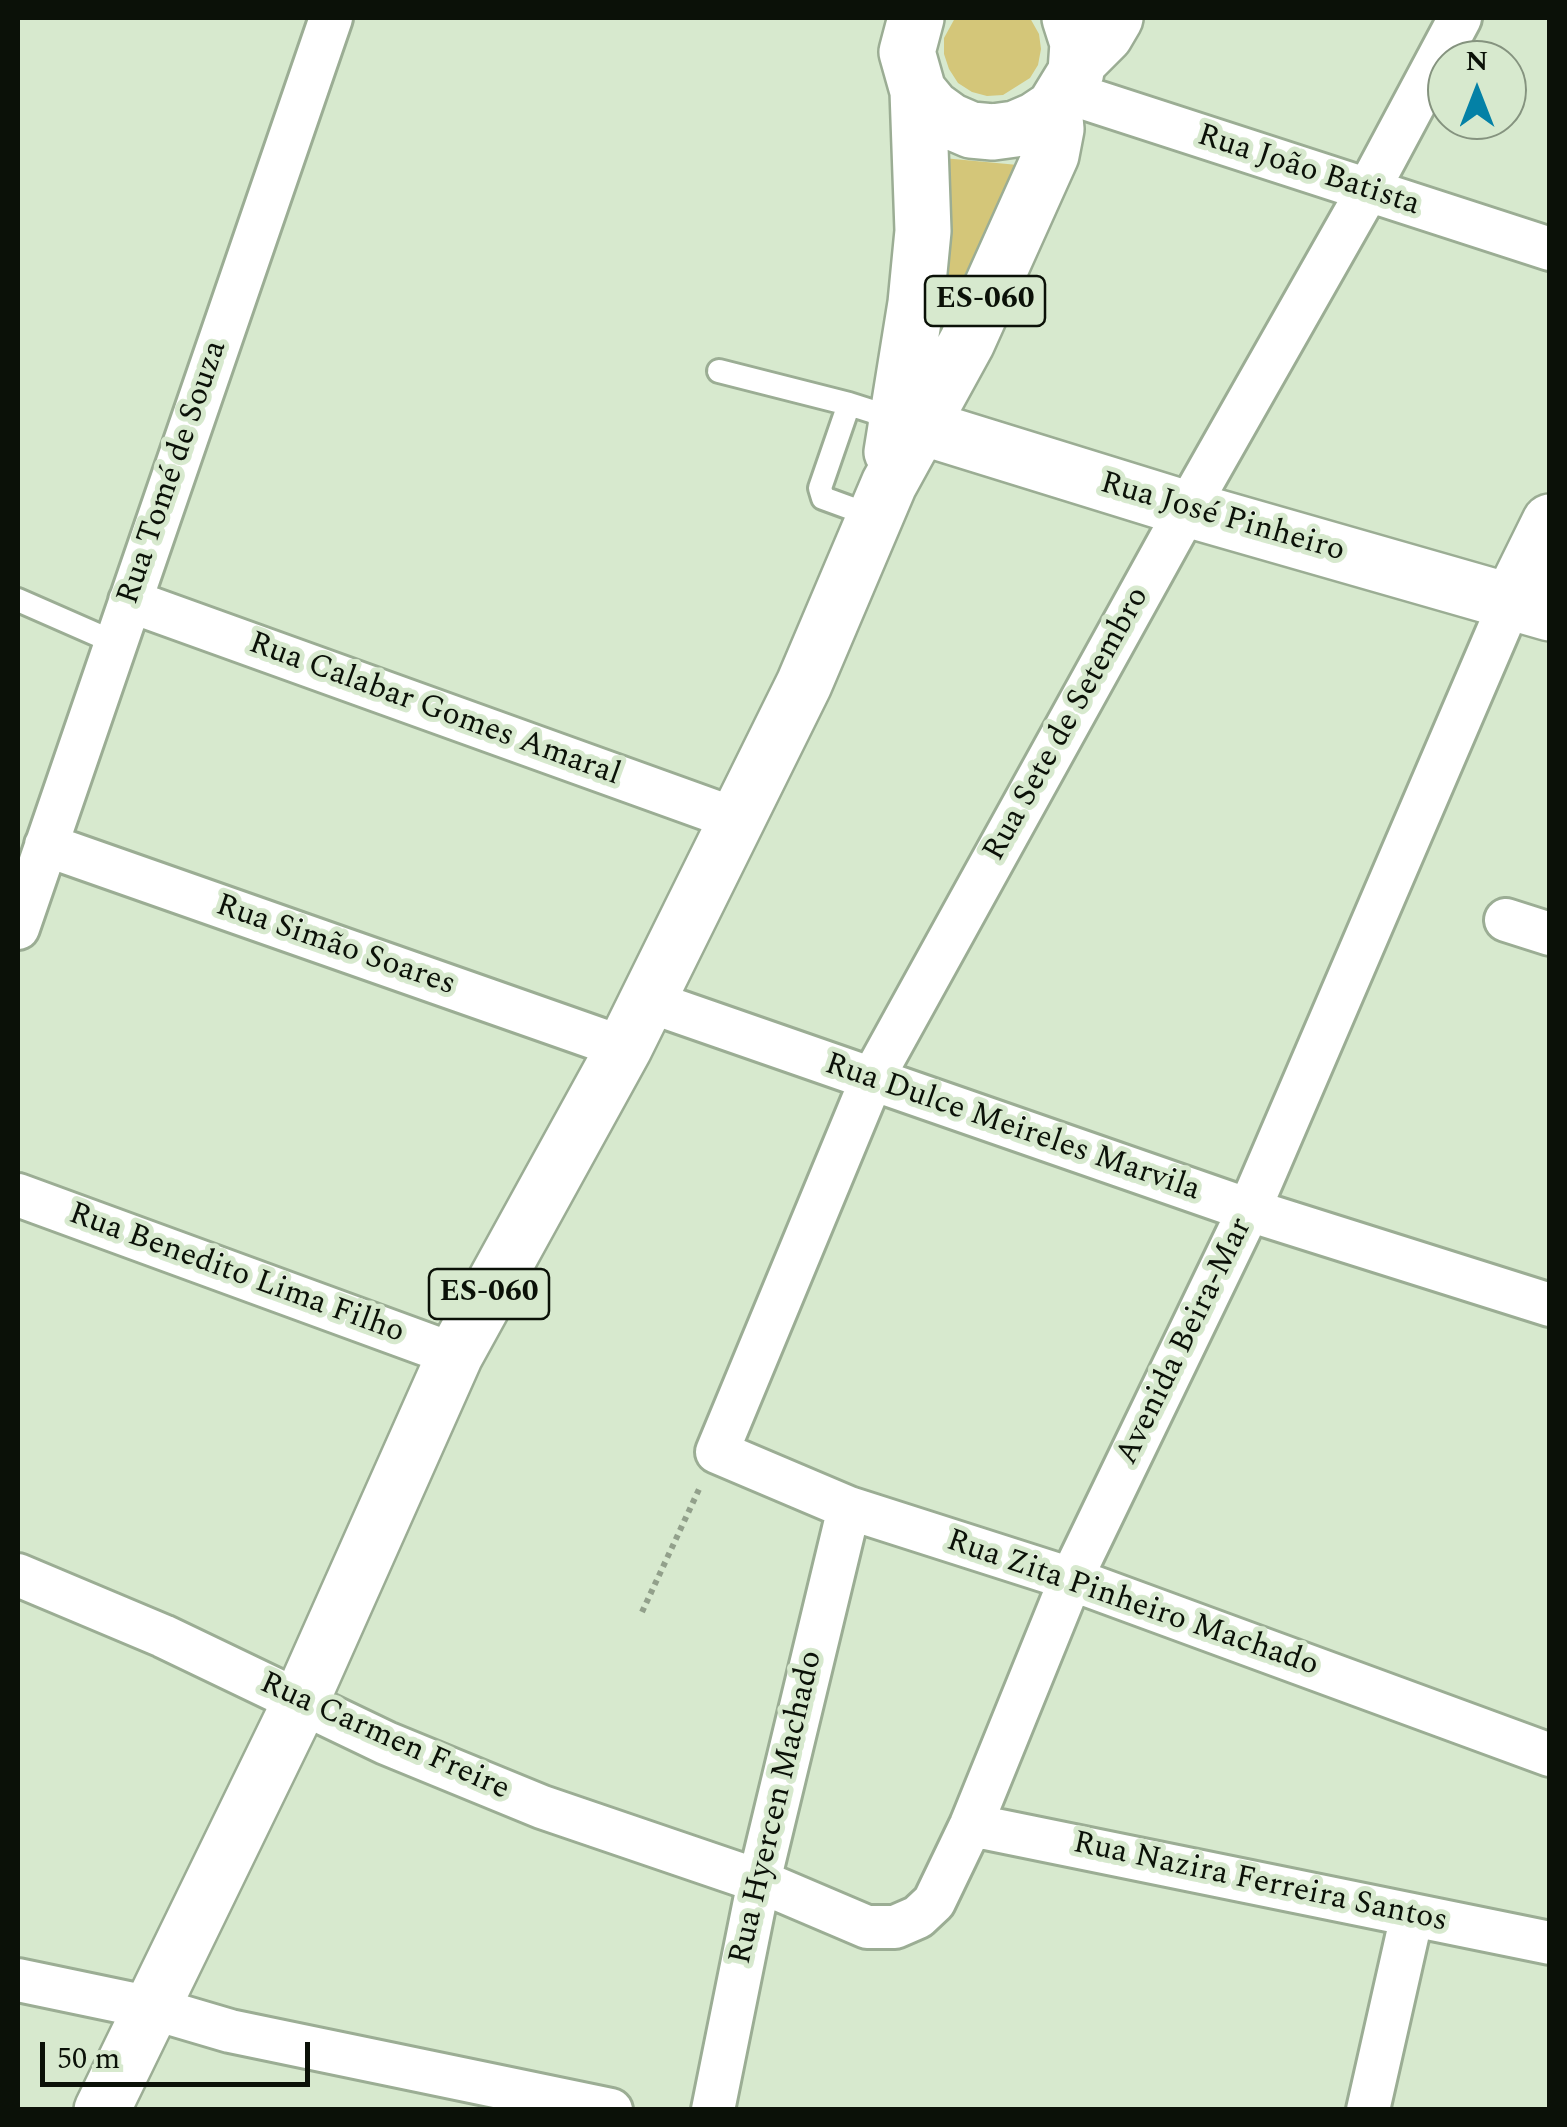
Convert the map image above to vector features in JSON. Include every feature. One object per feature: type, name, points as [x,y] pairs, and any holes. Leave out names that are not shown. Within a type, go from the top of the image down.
[{"type":"main road","name":"ES-060","points":[[907,45],[932,108],[950,122],[971,130],[993,132],[1016,128],[1067,70],[1105,36],[1116,18]]},
{"type":"main road","name":"ES-060","points":[[102,2110],[300,1703],[455,1355],[636,1025],[825,638],[882,501],[889,417],[916,303],[923,231],[907,45]]},
{"type":"main road","name":"ES-060","points":[[889,417],[966,342],[1051,155],[1067,70]]},
{"type":"main road","name":"Rua José Pinheiro","points":[[889,417],[1187,510],[1530,608]]},
{"type":"main road","points":[[1530,608],[1550,522]]},
{"type":"street","name":"Rua Tomé de Souza","points":[[18,928],[331,18]]},
{"type":"street","name":"Rua Sete de Setembro","points":[[717,1452],[871,1081],[1368,192],[1460,18]]},
{"type":"street","name":"Rua João Batista","points":[[1067,70],[1368,192],[1550,249]]},
{"type":"street","name":"Rua Calabar Gomes Amaral","points":[[130,601],[738,820]]},
{"type":"street","name":"Avenida Beira-Mar","points":[[759,1880],[867,1926],[896,1926],[918,1917],[934,1902],[971,1824],[1072,1578],[1530,608]]},
{"type":"street","name":"Rua Simão Soares","points":[[46,845],[636,1025]]},
{"type":"street","points":[[1506,920],[1550,934]]},
{"type":"street","name":"Rua Dulce Meireles Marvila","points":[[636,1025],[871,1081],[1249,1210],[1550,1305]]},
{"type":"street","name":"Rua Benedito Lima Filho","points":[[18,1194],[455,1355]]},
{"type":"street","name":"Rua Zita Pinheiro Machado","points":[[717,1452],[850,1508],[1072,1578],[1550,1755]]},
{"type":"street","name":"Rua Hyercen Machado","points":[[713,2110],[759,1880],[850,1508]]},
{"type":"street","name":"Rua Carmen Freire","points":[[18,1575],[164,1636],[300,1703],[542,1806],[759,1880]]},
{"type":"street","name":"Rua Nazira Ferreira Santos","points":[[971,1824],[1550,1943]]},
{"type":"street","points":[[1368,2110],[1412,1915]]},
{"type":"street","points":[[18,1980],[152,2008],[230,2031],[611,2110]]},
{"type":"lane","points":[[720,371],[889,417],[821,493],[822,498],[882,501]]},
{"type":"lane","points":[[18,600],[116,643]]},
{"type":"path","points":[[642,1612],[717,1452]]},
{"type":"shaded area","points":[[955,18],[1030,18],[1039,34],[1041,49],[1030,78],[1003,95],[972,92],[958,83],[944,54],[944,38]]},
{"type":"shaded area","points":[[943,158],[1018,165],[947,311]]}]
